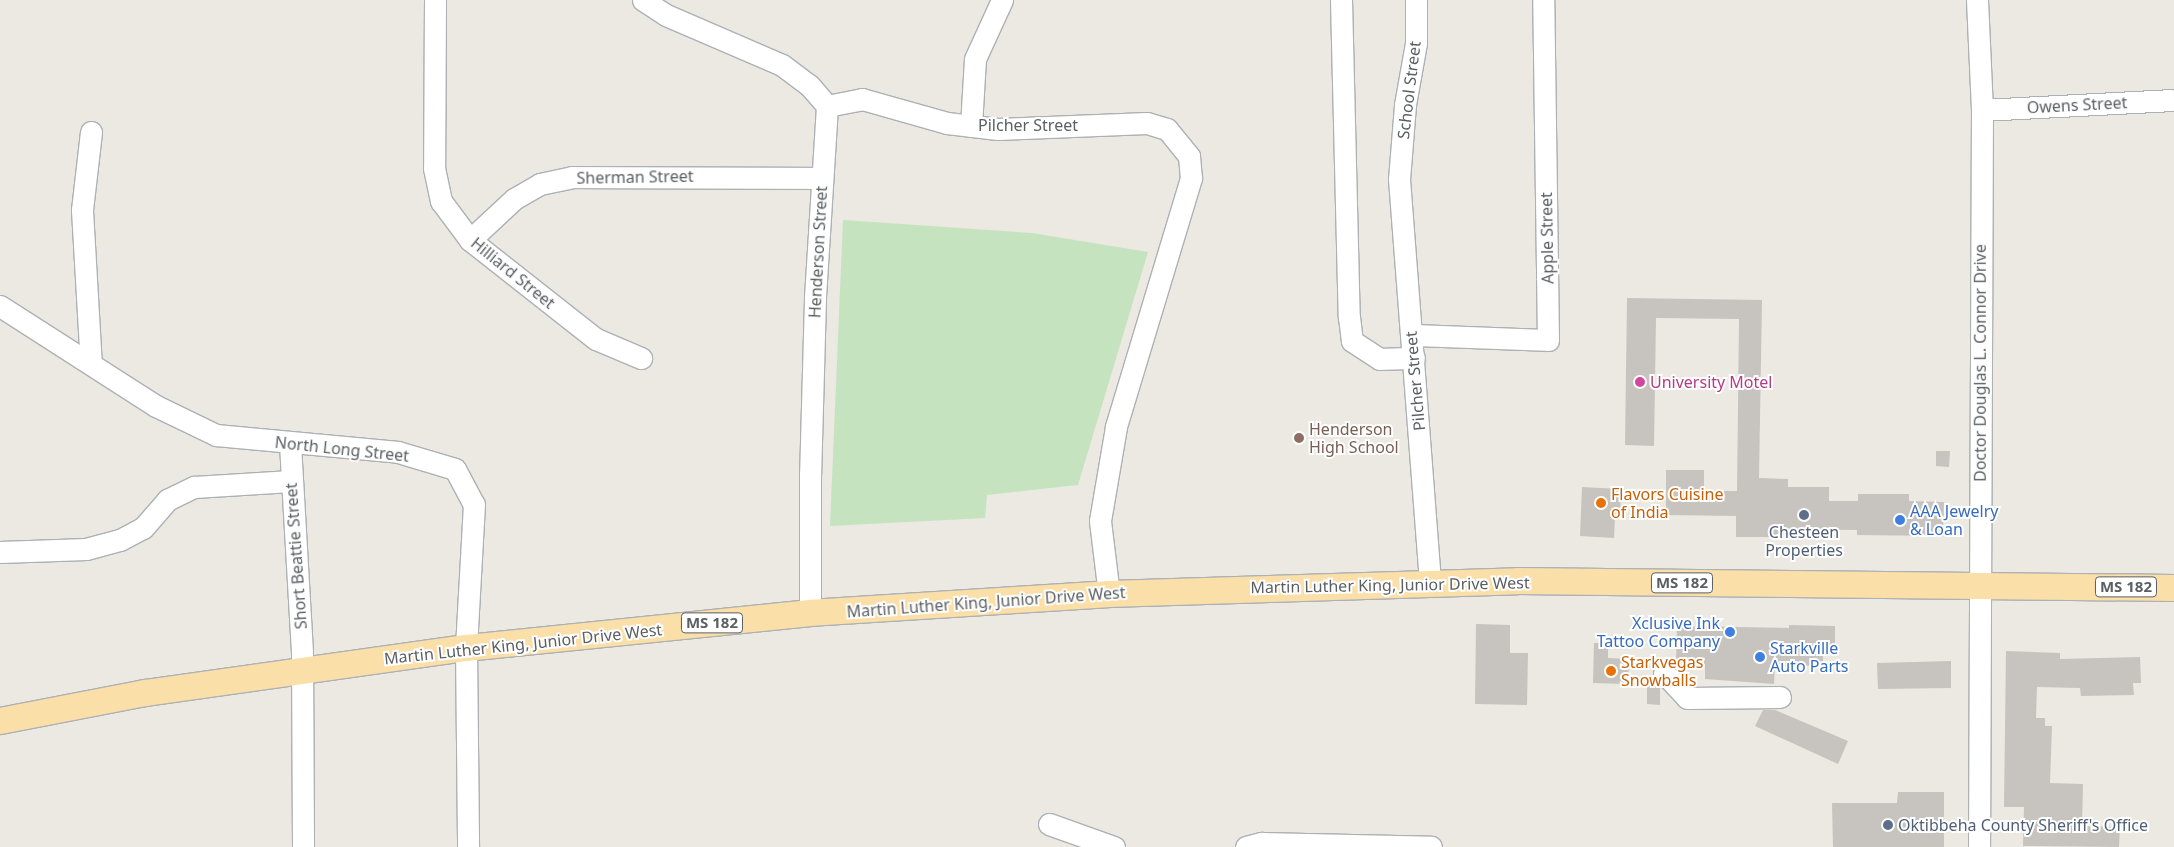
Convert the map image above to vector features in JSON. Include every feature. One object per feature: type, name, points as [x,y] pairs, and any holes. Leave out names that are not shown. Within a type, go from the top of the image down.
[{"type":"main road","name":"Martin Luther King, Junior Drive West","points":[[0,721],[145,693],[302,669],[466,648],[810,614],[1108,594],[1430,582],[1978,586]]},
{"type":"main road","name":"MS 182","points":[[1978,586],[2174,588]]},
{"type":"street","name":"Hilliard Street","points":[[435,0],[434,168],[441,201],[470,240],[596,339],[641,358]]},
{"type":"street","points":[[643,0],[666,15],[782,65],[809,85],[827,106]]},
{"type":"street","points":[[972,126],[975,59],[1002,0]]},
{"type":"street","points":[[1341,0],[1349,317],[1352,341],[1380,359],[1414,358]]},
{"type":"street","name":"School Street","points":[[1399,179],[1405,105],[1416,43],[1416,0]]},
{"type":"street","name":"Apple Street","points":[[1412,335],[1548,340],[1543,0]]},
{"type":"street","name":"Doctor Douglas L. Connor Drive","points":[[1977,0],[1982,110],[1978,586],[1979,847]]},
{"type":"street","name":"Pilcher Street","points":[[827,106],[862,99],[947,123],[998,129],[1147,123],[1167,129],[1189,156],[1191,178],[1116,427],[1100,520],[1108,594]]},
{"type":"street","name":"Owens Street","points":[[1982,110],[2172,100]]},
{"type":"street","name":"Henderson Street","points":[[810,614],[810,464],[821,178],[827,106]]},
{"type":"street","points":[[91,132],[82,210],[91,364]]},
{"type":"street","name":"Sherman Street","points":[[470,240],[514,199],[540,184],[572,177],[821,178]]},
{"type":"street","name":"Pilcher Street","points":[[1399,179],[1430,582]]},
{"type":"street","name":"North Long Street","points":[[0,306],[156,406],[216,435],[290,444],[398,452],[455,469],[474,504],[466,648],[468,847]]},
{"type":"street","name":"Short Beattie Street","points":[[290,444],[302,669],[303,847]]},
{"type":"street","points":[[0,552],[86,549],[120,540],[143,528],[167,500],[194,487],[291,481]]},
{"type":"street","points":[[1664,673],[1687,698],[1780,697]]},
{"type":"street","points":[[1049,824],[1114,847]]},
{"type":"street","points":[[1246,847],[1261,843],[1431,847]]},
{"type":"green space","points":[[843,220],[1032,233],[1148,252],[1078,485],[987,495],[985,518],[830,526]]},
{"type":"building","points":[[1627,298],[1762,300],[1759,478],[1788,479],[1788,487],[1829,487],[1829,501],[1858,501],[1858,494],[1909,494],[1909,501],[1944,502],[1943,536],[1857,535],[1857,530],[1787,529],[1787,537],[1736,537],[1736,516],[1666,515],[1666,470],[1704,470],[1704,491],[1737,491],[1739,319],[1656,318],[1654,446],[1625,445]]},
{"type":"building","points":[[1936,451],[1950,451],[1949,467],[1936,466]]},
{"type":"building","name":"Flavors Cuisine of India","points":[[1582,487],[1621,489],[1620,517],[1615,517],[1614,538],[1580,536]]},
{"type":"building","points":[[1476,624],[1510,625],[1510,653],[1528,653],[1527,705],[1475,704]]},
{"type":"building","points":[[1789,625],[1835,626],[1835,644],[1823,644],[1823,666],[1775,665],[1774,684],[1705,679],[1705,664],[1676,663],[1677,626],[1789,628]]},
{"type":"building","name":"Starkvegas Snowballs","points":[[1594,643],[1608,643],[1608,658],[1629,659],[1628,684],[1593,683]]},
{"type":"building","points":[[2006,651],[2060,653],[2060,659],[2140,657],[2141,683],[2133,683],[2134,695],[2081,696],[2080,688],[2037,687],[2036,718],[2045,718],[2045,726],[2052,726],[2050,783],[2083,784],[2082,826],[2120,827],[2119,847],[2023,846],[2024,807],[2004,807]]},
{"type":"building","points":[[1951,661],[1951,688],[1878,689],[1877,663]]},
{"type":"building","points":[[1647,680],[1654,680],[1660,687],[1660,705],[1647,704]]},
{"type":"building","points":[[1763,710],[1775,710],[1848,741],[1838,764],[1755,726]]},
{"type":"building","name":"Oktibbeha County Sheriff's Office","points":[[1898,792],[1944,792],[1944,847],[1833,847],[1832,803],[1897,803]]},
{"type":"place","name":"University Motel","points":[[1640,382]]},
{"type":"place","name":"Henderson High School","points":[[1299,438]]},
{"type":"place","name":"Flavors Cuisine of India","points":[[1601,503]]},
{"type":"place","name":"Chesteen Properties","points":[[1804,515]]},
{"type":"place","name":"AAA Jewelry & Loan","points":[[1900,520]]},
{"type":"place","name":"Xclusive Ink Tattoo Company","points":[[1730,632]]},
{"type":"place","name":"Starkville Auto Parts","points":[[1760,657]]},
{"type":"place","name":"Starkvegas Snowballs","points":[[1611,671]]},
{"type":"place","name":"Oktibbeha County Sheriff's Office","points":[[1888,825]]}]
